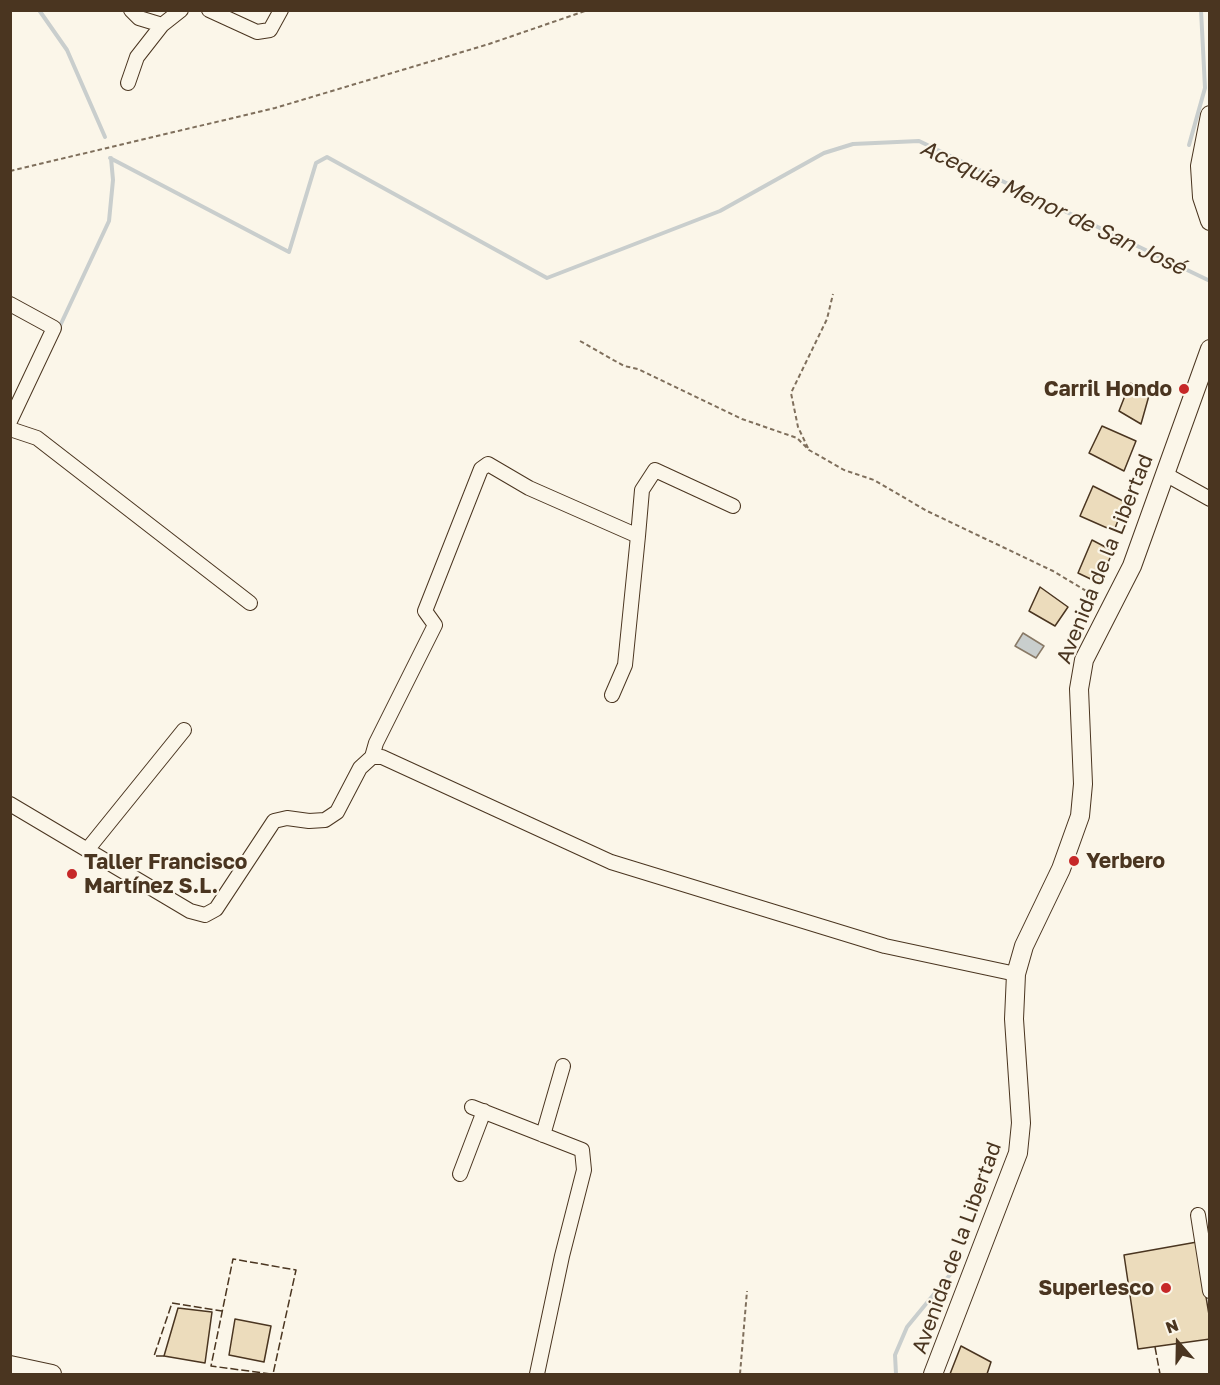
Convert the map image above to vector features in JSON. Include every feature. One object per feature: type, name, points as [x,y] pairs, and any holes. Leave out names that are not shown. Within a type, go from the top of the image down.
[{"type":"main road","points":[[1209,116],[1200,166],[1202,197],[1209,221]]},
{"type":"main road","name":"Avenida de la Libertad","points":[[933,1374],[1018,1153],[1021,1123],[1014,1019],[1016,974],[1024,946],[1061,869],[1078,825],[1083,798],[1080,678],[1088,649],[1132,566],[1209,349]]},
{"type":"main road","points":[[10,1365],[52,1374]]},
{"type":"street","points":[[131,10],[140,18],[162,25]]},
{"type":"street","points":[[128,83],[138,57],[162,25],[181,10]]},
{"type":"street","points":[[209,10],[257,32],[270,30],[281,10]]},
{"type":"street","points":[[10,304],[54,328],[10,421]]},
{"type":"street","points":[[10,429],[38,438],[250,603]]},
{"type":"street","points":[[10,804],[190,911],[205,915],[216,909],[274,821],[287,818],[309,821],[325,820],[337,812],[360,768],[372,757],[376,743],[435,625],[425,611],[481,469],[488,464],[529,488],[638,536]]},
{"type":"street","points":[[612,696],[626,665],[642,490],[654,471],[733,506]]},
{"type":"street","points":[[1165,474],[1209,499]]},
{"type":"street","points":[[87,850],[184,730]]},
{"type":"street","points":[[372,757],[396,762],[611,862],[885,946],[1016,974]]},
{"type":"street","points":[[543,1135],[563,1066]]},
{"type":"street","points":[[460,1174],[478,1109],[582,1150],[584,1170],[562,1256],[537,1374]]},
{"type":"street","points":[[1198,1215],[1209,1291]]},
{"type":"path","points":[[10,171],[275,108],[489,44],[588,10]]},
{"type":"path","points":[[809,450],[798,427],[791,393],[826,319],[832,294]]},
{"type":"path","points":[[580,341],[624,366],[638,369],[742,419],[796,438],[809,450],[844,470],[874,480],[927,511],[1053,571],[1110,606]]},
{"type":"path","points":[[740,1374],[747,1291]]},
{"type":"shaded area","points":[[1023,633],[1044,646],[1036,658],[1015,646]]},
{"type":"building","points":[[1130,383],[1150,392],[1141,424],[1119,411]]},
{"type":"building","points":[[1102,426],[1136,441],[1124,471],[1089,453]]},
{"type":"building","points":[[1093,486],[1125,502],[1114,531],[1080,516]]},
{"type":"building","points":[[1092,540],[1113,551],[1099,583],[1078,573]]},
{"type":"building","points":[[1040,587],[1068,607],[1055,626],[1029,611]]},
{"type":"building","name":"Superlesco","points":[[1197,1242],[1210,1321],[1210,1339],[1138,1349],[1124,1255]]},
{"type":"building","points":[[178,1308],[212,1312],[205,1363],[164,1356]]},
{"type":"building","points":[[235,1319],[271,1326],[264,1362],[229,1355]]},
{"type":"building","points":[[961,1346],[991,1362],[987,1374],[950,1374]]},
{"type":"waterway","points":[[39,10],[67,50],[105,137]]},
{"type":"waterway","points":[[1189,145],[1205,88],[1201,10]]},
{"type":"waterway","name":"Acequia Menor de San José","points":[[110,158],[289,252],[316,163],[327,157],[547,278],[720,211],[824,153],[853,144],[919,141],[1210,281]]},
{"type":"waterway","points":[[59,328],[109,221],[113,180],[111,158]]},
{"type":"waterway","points":[[896,1374],[895,1355],[907,1327],[953,1271]]},
{"type":"fence","points":[[271,1374],[211,1366],[233,1259],[296,1270],[273,1374]]},
{"type":"fence","points":[[164,1356],[154,1356],[172,1303],[222,1311]]},
{"type":"fence","points":[[1155,1347],[1160,1374]]},
{"type":"place","name":"Carril Hondo","points":[[1184,389]]},
{"type":"place","name":"Yerbero","points":[[1074,861]]},
{"type":"place","name":"Taller Francisco Martínez S.L.","points":[[72,874]]},
{"type":"place","name":"Superlesco","points":[[1166,1288]]}]
